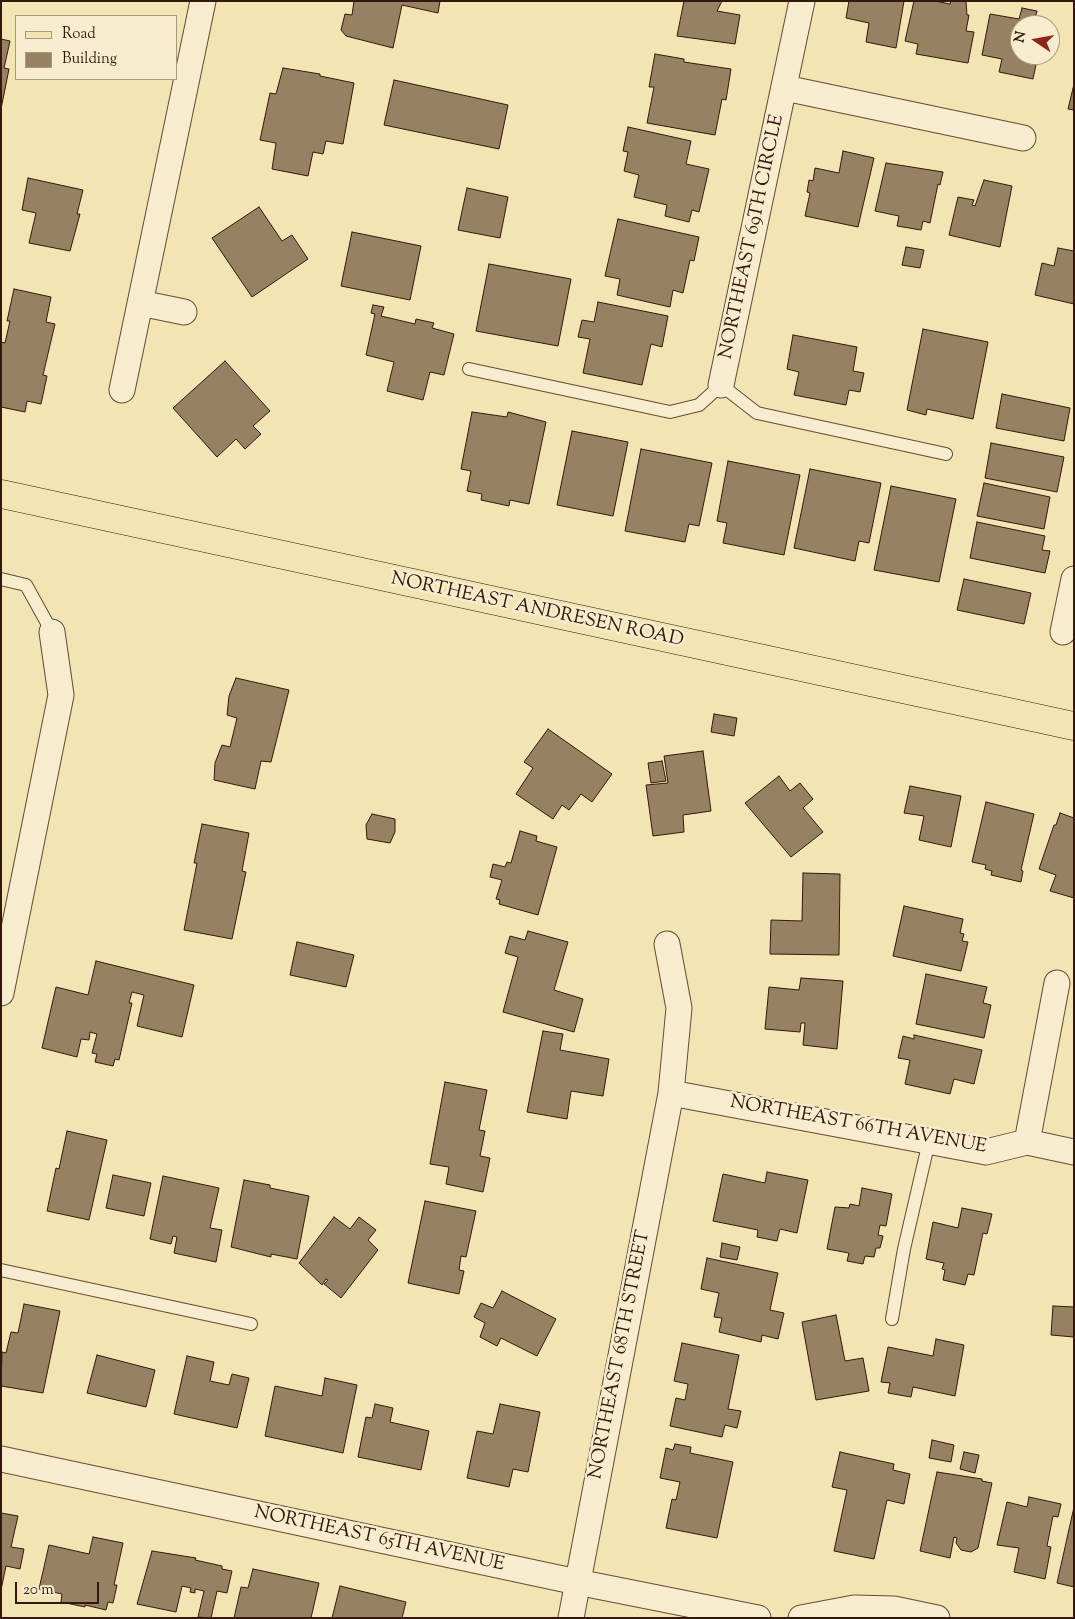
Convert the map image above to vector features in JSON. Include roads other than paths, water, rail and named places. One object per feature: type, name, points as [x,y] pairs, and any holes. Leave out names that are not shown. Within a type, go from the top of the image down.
[{"type":"main road","name":"NORTHEAST ANDRESEN ROAD","points":[[1,494],[1074,726]]},
{"type":"street","points":[[122,390],[203,1]]},
{"type":"street","name":"NORTHEAST 69TH CIRCLE","points":[[721,385],[802,1]]},
{"type":"street","points":[[785,88],[1023,138]]},
{"type":"street","points":[[140,304],[184,312]]},
{"type":"street","points":[[1063,632],[1074,579]]},
{"type":"street","points":[[1,993],[61,695],[52,632]]},
{"type":"street","name":"NORTHEAST 68TH STREET","points":[[570,1618],[671,1093],[679,1008],[667,944]]},
{"type":"street","points":[[1027,1142],[1057,983]]},
{"type":"street","name":"NORTHEAST 66TH AVENUE","points":[[671,1093],[986,1152],[1027,1142],[1074,1152]]},
{"type":"street","name":"NORTHEAST 65TH AVENUE","points":[[1,1459],[577,1582],[758,1618]]},
{"type":"street","points":[[801,1618],[854,1608],[894,1609],[937,1618]]},
{"type":"lane","points":[[469,370],[670,412],[699,405],[721,385],[762,414],[946,454]]},
{"type":"lane","points":[[1,579],[26,585],[52,632]]},
{"type":"lane","points":[[892,1319],[904,1249],[929,1141]]},
{"type":"lane","points":[[1,1270],[251,1324]]}]
